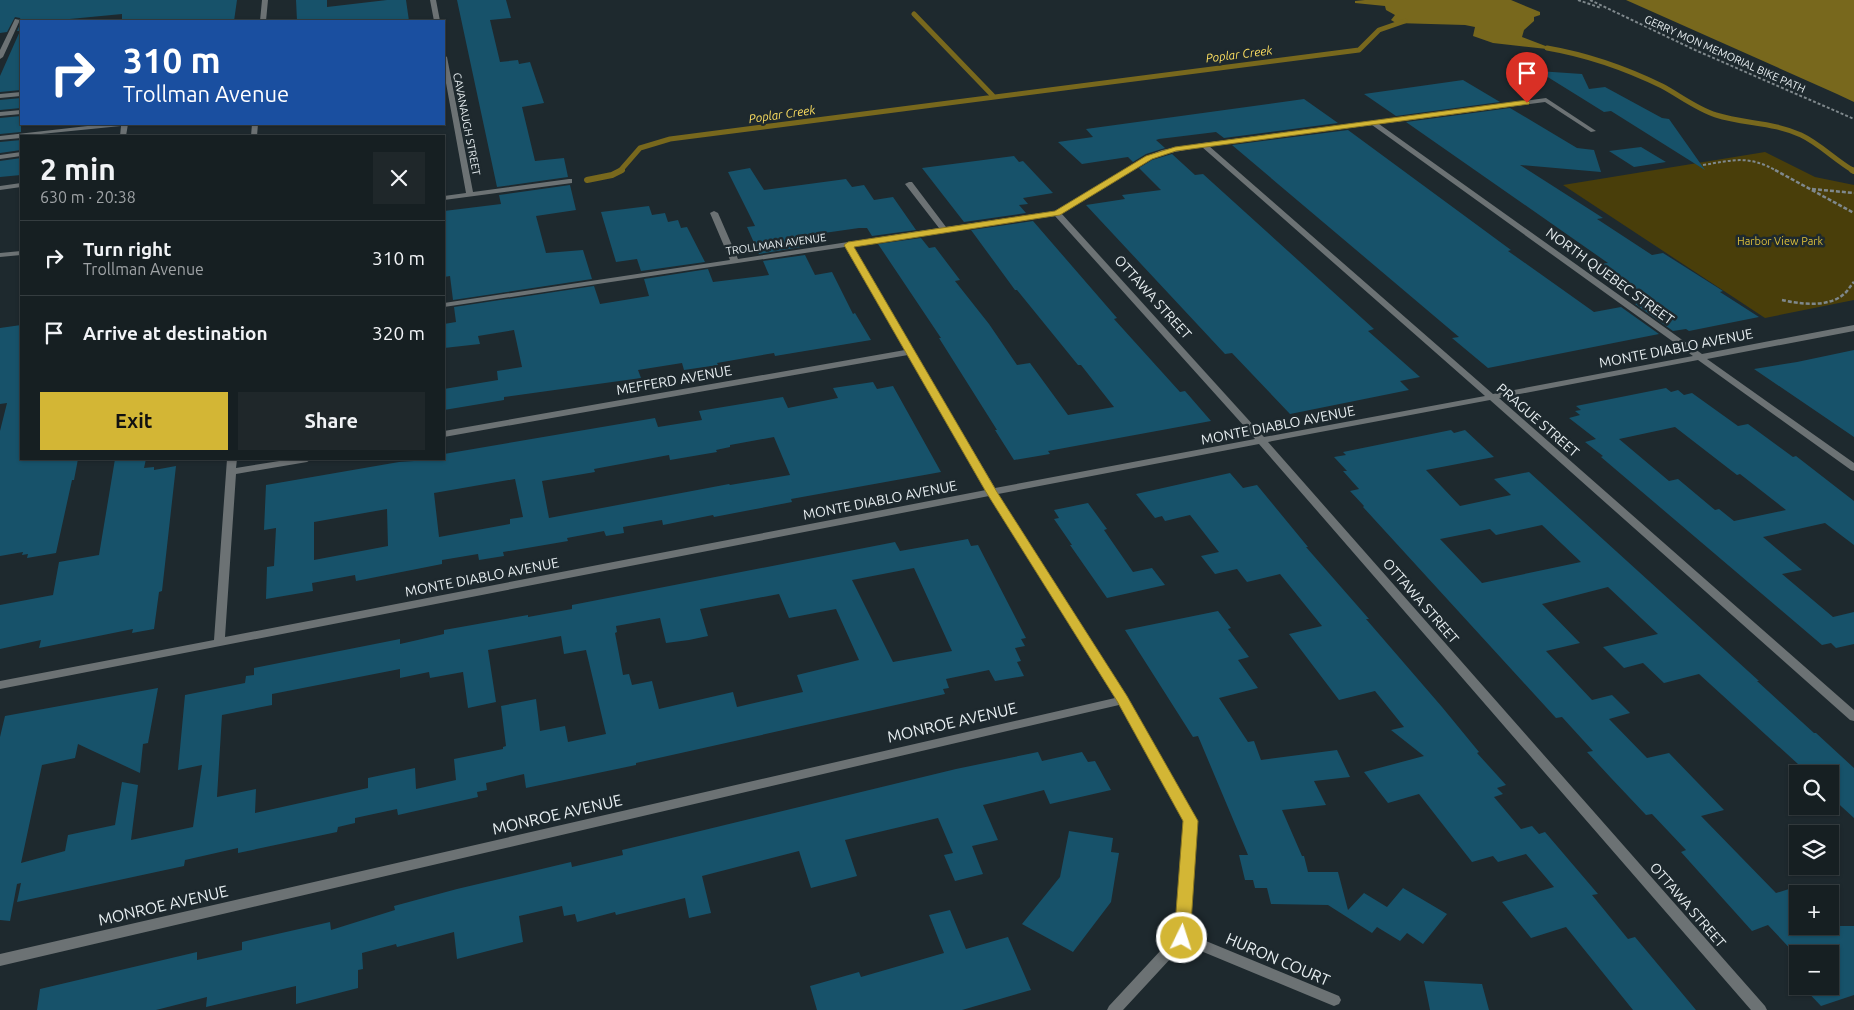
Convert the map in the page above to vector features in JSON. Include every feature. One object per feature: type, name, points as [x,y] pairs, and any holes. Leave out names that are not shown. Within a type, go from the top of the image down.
[{"type":"street","points":[[263,20],[265,0]]},
{"type":"street","points":[[433,0],[437,20]]},
{"type":"street","points":[[0,57],[18,20]]},
{"type":"street","name":"CAVANAUGH STREET","points":[[445,62],[470,194]]},
{"type":"street","points":[[0,96],[20,94]]},
{"type":"street","name":"TROLLMAN AVENUE","points":[[445,305],[1057,213],[1149,157],[1162,152],[1203,145],[1546,100],[1593,131]]},
{"type":"street","points":[[0,114],[20,112]]},
{"type":"street","name":"NORTH QUEBEC STREET","points":[[1374,123],[1854,468]]},
{"type":"street","points":[[26,135],[111,125]]},
{"type":"street","points":[[0,138],[20,136]]},
{"type":"street","name":"PRAGUE STREET","points":[[1203,145],[1854,717]]},
{"type":"street","points":[[0,157],[20,154]]},
{"type":"street","points":[[445,198],[569,181]]},
{"type":"street","points":[[909,184],[945,231]]},
{"type":"street","points":[[0,188],[20,185]]},
{"type":"street","points":[[714,213],[735,261]]},
{"type":"street","name":"OTTAWA STREET","points":[[1057,213],[1262,442],[1760,1010]]},
{"type":"street","points":[[848,245],[992,492],[1122,700],[1191,821],[1182,938],[1114,1010]]},
{"type":"street","points":[[0,256],[20,253]]},
{"type":"street","name":"MONTE DIABLO AVENUE","points":[[0,685],[992,492],[1854,328]]},
{"type":"street","name":"MEFFERD AVENUE","points":[[445,434],[909,352]]},
{"type":"street","points":[[219,643],[232,460]]},
{"type":"street","points":[[231,472],[301,460]]},
{"type":"street","name":"MONROE AVENUE","points":[[0,960],[1122,700]]},
{"type":"street","name":"HURON COURT","points":[[1182,938],[1334,1000]]},
{"type":"path","points":[[1578,0],[1607,10]]},
{"type":"path","name":"GERRY MON MEMORIAL BIKE PATH","points":[[1590,0],[1607,10],[1757,78],[1854,118]]},
{"type":"path","points":[[1703,165],[1740,159],[1761,162],[1854,213]]},
{"type":"path","points":[[1809,189],[1854,193]]},
{"type":"path","points":[[1782,300],[1801,303],[1827,301],[1843,294],[1854,282]]},
{"type":"green space","name":"Harbor View Park","points":[[1765,152],[1815,177],[1854,185],[1854,300],[1765,318],[1563,185]]},
{"type":"shaded area","points":[[1511,0],[1540,12],[1540,15],[1534,17],[1534,21],[1524,30],[1522,37],[1556,50],[1493,43],[1473,36],[1475,27],[1465,25],[1396,23],[1391,20],[1395,15],[1386,10],[1385,6],[1355,3],[1355,1]]},
{"type":"shaded area","points":[[1626,0],[1854,0],[1854,102],[1837,94]]},
{"type":"building","points":[[0,0],[237,0],[234,20],[122,20],[122,14],[59,20],[21,20],[15,17],[7,32],[0,33]]},
{"type":"building","points":[[296,0],[327,0],[327,7],[387,0],[406,0],[409,20],[297,20]]},
{"type":"building","points":[[457,0],[506,0],[511,18],[490,20],[500,62],[518,60],[519,64],[530,62],[544,103],[522,107],[535,161],[564,158],[568,177],[497,187]]},
{"type":"building","points":[[20,31],[20,90],[0,92],[0,76]]},
{"type":"building","points":[[1538,71],[1582,74],[1589,89],[1605,87],[1662,118],[1669,119],[1705,170],[1611,111],[1604,112]]},
{"type":"building","points":[[1463,80],[1500,102],[1396,116],[1364,94]]},
{"type":"building","points":[[20,98],[20,108],[0,110],[0,100]]},
{"type":"building","points":[[1304,99],[1338,123],[1224,138],[1216,132],[1159,139],[1156,140],[1165,148],[1146,154],[1133,162],[1128,157],[1082,164],[1058,142],[1093,137],[1086,129]]},
{"type":"building","points":[[1510,108],[1577,148],[1594,150],[1601,172],[1520,165],[1603,218],[1597,219],[1652,255],[1663,253],[1723,291],[1720,292],[1759,317],[1689,331],[1686,329],[1673,331],[1635,304],[1651,301],[1598,264],[1608,263],[1406,122]]},
{"type":"building","points":[[20,116],[21,132],[0,134],[0,118]]},
{"type":"building","points":[[1348,130],[1511,250],[1508,251],[1594,312],[1621,307],[1659,334],[1488,368],[1452,338],[1459,337],[1232,145]]},
{"type":"building","points":[[20,140],[20,150],[0,153],[0,142]]},
{"type":"building","points":[[1641,147],[1666,162],[1634,167],[1609,151]]},
{"type":"building","points":[[1172,154],[1195,175],[1203,174],[1374,329],[1368,331],[1420,377],[1400,381],[1409,390],[1290,414],[1232,353],[1225,354],[1086,205],[1125,199],[1122,195],[1161,190],[1139,168],[1152,160]]},
{"type":"building","points":[[1014,156],[1019,162],[1023,161],[1053,193],[1023,198],[1028,204],[1019,205],[1026,213],[964,222],[922,168]]},
{"type":"building","points":[[20,158],[20,175],[0,177],[0,161]]},
{"type":"building","points":[[750,168],[764,190],[846,179],[852,187],[864,185],[874,200],[893,197],[916,230],[872,236],[867,228],[859,228],[796,237],[801,247],[759,254],[747,227],[755,226],[728,172]]},
{"type":"building","points":[[570,185],[576,210],[536,216],[546,253],[583,250],[592,279],[453,300],[450,276],[445,277],[445,211],[501,204],[499,195]]},
{"type":"building","points":[[649,206],[652,215],[665,213],[668,222],[678,220],[681,228],[687,227],[705,262],[641,271],[637,259],[616,262],[601,212]]},
{"type":"building","points":[[1033,221],[1117,318],[1114,319],[1180,392],[1185,391],[1211,421],[1048,451],[1050,454],[1014,460],[939,338],[941,338],[878,244],[921,238],[929,248],[935,247],[960,280],[955,281],[989,324],[1017,365],[1030,363],[1068,415],[1114,407],[1081,365],[1078,365],[1017,290],[1015,290],[971,230]]},
{"type":"building","points":[[805,255],[815,275],[832,272],[853,314],[855,313],[871,340],[775,356],[774,353],[684,370],[682,363],[638,370],[641,378],[504,397],[504,400],[445,410],[445,389],[498,380],[497,371],[522,367],[514,330],[478,336],[480,344],[445,348],[445,324],[456,322],[454,307],[594,286],[600,304],[649,296],[644,279],[708,269],[713,282],[769,275],[763,261]]},
{"type":"building","points":[[20,325],[20,460],[78,460],[56,553],[27,558],[28,554],[22,555],[23,552],[0,556],[0,431],[7,403],[0,404],[0,328]]},
{"type":"building","points":[[1854,350],[1854,437],[1754,369],[1797,362]]},
{"type":"building","points":[[873,382],[877,389],[893,386],[941,472],[791,499],[792,502],[714,517],[713,515],[663,525],[662,520],[623,527],[624,533],[606,536],[604,531],[567,538],[568,541],[503,552],[504,556],[479,560],[478,554],[442,560],[442,564],[356,581],[355,575],[312,583],[313,591],[266,599],[267,567],[274,566],[276,528],[264,530],[266,485],[399,462],[445,460],[445,454],[655,418],[658,427],[702,420],[699,411],[783,397],[788,408],[838,398],[833,388]],"holes":[[[774,437],[790,475],[729,484],[549,518],[542,481],[595,472],[594,469],[669,455],[670,460],[717,452],[716,450],[730,447],[730,445]],[[515,479],[523,517],[510,519],[510,524],[439,537],[434,493]],[[387,509],[388,546],[314,560],[314,522]]]},
{"type":"building","points":[[1666,388],[1671,392],[1678,390],[1684,395],[1692,393],[1738,426],[1748,424],[1793,457],[1796,456],[1854,501],[1854,545],[1825,523],[1763,537],[1802,570],[1782,574],[1833,617],[1854,612],[1854,644],[1836,648],[1831,643],[1822,645],[1601,457],[1603,456],[1585,442],[1596,439],[1569,418],[1580,415],[1575,411],[1581,410],[1576,406]],"holes":[[[1675,427],[1737,475],[1740,474],[1786,510],[1734,521],[1719,509],[1715,510],[1678,479],[1669,481],[1619,439]]]},
{"type":"building","points":[[1451,430],[1454,433],[1465,430],[1494,457],[1426,470],[1460,506],[1511,495],[1494,479],[1529,472],[1854,768],[1854,818],[1839,804],[1839,765],[1799,765],[1699,674],[1664,683],[1643,663],[1624,668],[1603,647],[1658,634],[1608,587],[1542,604],[1580,643],[1546,651],[1592,700],[1612,695],[1630,713],[1609,719],[1647,758],[1669,753],[1724,810],[1701,816],[1776,893],[1789,889],[1789,935],[1839,935],[1839,926],[1854,926],[1854,995],[1821,1006],[1811,995],[1839,995],[1839,945],[1789,945],[1789,947],[1768,925],[1752,931],[1681,852],[1686,850],[1652,814],[1646,815],[1611,778],[1587,752],[1593,751],[1562,717],[1556,718],[1363,507],[1350,491],[1359,489],[1343,471],[1347,471],[1334,457],[1346,455],[1343,452]],"holes":[[[1542,525],[1581,562],[1482,583],[1440,539],[1490,529],[1496,535]]]},
{"type":"building","points":[[115,460],[146,460],[144,468],[154,467],[154,470],[176,466],[162,591],[159,592],[154,629],[132,633],[133,629],[39,648],[41,640],[0,649],[0,605],[53,595],[59,562],[99,555]]},
{"type":"building","points":[[1230,473],[1243,488],[1257,485],[1308,547],[1306,547],[1369,619],[1366,619],[1442,707],[1479,752],[1477,753],[1506,785],[1497,788],[1503,794],[1494,797],[1521,829],[1532,826],[1539,834],[1545,832],[1598,894],[1592,895],[1628,939],[1635,937],[1696,1010],[1633,1010],[1566,927],[1531,938],[1502,902],[1554,887],[1526,854],[1498,862],[1493,856],[1472,862],[1419,794],[1388,803],[1364,772],[1424,756],[1391,730],[1404,727],[1375,691],[1339,700],[1289,634],[1322,626],[1280,574],[1247,582],[1237,569],[1215,574],[1201,556],[1219,552],[1190,515],[1165,521],[1162,516],[1155,518],[1136,494]]},
{"type":"building","points":[[1088,503],[1107,529],[1104,530],[1133,572],[1152,568],[1165,585],[1107,598],[1054,519],[1059,518],[1054,510]]},
{"type":"building","points":[[968,539],[971,546],[978,545],[1026,638],[1021,639],[1025,646],[1015,648],[1021,661],[1017,662],[1024,676],[995,681],[989,670],[946,679],[949,688],[943,689],[945,694],[636,763],[636,765],[526,788],[524,774],[486,783],[487,790],[477,792],[478,797],[398,815],[397,809],[355,818],[355,823],[338,827],[337,832],[238,853],[238,848],[185,860],[184,866],[17,902],[21,883],[17,884],[10,921],[0,920],[0,737],[5,716],[158,688],[148,743],[143,744],[140,773],[78,744],[75,758],[42,765],[21,863],[65,851],[68,835],[115,825],[122,782],[138,785],[131,840],[193,827],[202,765],[178,770],[185,695],[245,683],[246,676],[254,675],[254,668],[400,639],[400,644],[444,634],[444,630],[572,609],[572,605],[895,542],[900,551]],"holes":[[[914,568],[952,651],[893,662],[852,580]],[[779,594],[789,618],[836,609],[859,660],[797,675],[803,692],[737,707],[733,692],[659,709],[652,681],[632,685],[629,674],[623,675],[615,633],[617,632],[616,626],[660,618],[666,643],[689,640],[708,636],[700,609]],[[561,636],[564,654],[586,650],[606,734],[568,742],[565,726],[540,731],[536,699],[501,706],[506,746],[503,749],[454,759],[456,780],[416,789],[415,768],[368,778],[368,788],[255,813],[256,789],[217,797],[222,715],[272,705],[272,694],[400,669],[400,678],[429,672],[430,678],[463,672],[468,708],[496,702],[488,650]]]},
{"type":"building","points":[[1218,611],[1231,628],[1228,629],[1249,657],[1238,660],[1258,688],[1219,698],[1248,742],[1254,741],[1261,760],[1337,750],[1350,777],[1314,781],[1326,805],[1282,810],[1302,856],[1304,856],[1308,872],[1338,872],[1348,910],[1364,893],[1387,907],[1403,888],[1447,914],[1423,944],[1407,933],[1400,941],[1377,927],[1372,933],[1328,905],[1271,904],[1267,888],[1255,888],[1253,880],[1245,880],[1239,855],[1248,855],[1198,736],[1193,737],[1125,630]]},
{"type":"building","points":[[1038,752],[1042,761],[1082,752],[1088,762],[1095,761],[1111,790],[1050,804],[1044,790],[983,805],[998,840],[972,846],[983,874],[955,881],[944,855],[953,853],[938,818],[845,840],[857,876],[811,888],[799,851],[702,876],[711,913],[689,918],[685,898],[616,915],[615,912],[577,922],[575,914],[564,916],[562,906],[519,916],[523,942],[457,959],[454,932],[397,947],[396,944],[362,953],[363,969],[358,970],[358,988],[296,1004],[296,986],[206,1007],[207,997],[156,1010],[37,1010],[40,989],[197,952],[197,960],[242,950],[242,942],[330,922],[331,930],[395,910],[394,906],[457,889],[571,862],[572,867],[623,855],[622,850],[956,769]]},
{"type":"building","points":[[1069,831],[1113,838],[1111,852],[1119,853],[1111,902],[1073,952],[1022,924],[1060,877]]},
{"type":"building","points":[[950,910],[966,949],[1008,937],[1031,990],[962,1010],[817,1010],[810,986],[859,972],[861,977],[944,953],[929,915]]},
{"type":"building","points":[[1424,981],[1482,984],[1489,1010],[1430,1010]]},
{"type":"waterway","name":"Poplar Creek","points":[[914,14],[994,97]]},
{"type":"waterway","name":"Poplar Creek","points":[[620,171],[640,148],[670,139],[1359,50],[1379,30],[1405,21]]},
{"type":"waterway","points":[[1547,48],[1592,58],[1634,73],[1662,86],[1695,106],[1716,115],[1769,125],[1801,135],[1854,171],[1852,170]]},
{"type":"waterway","name":"Poplar Creek","points":[[587,180],[612,175],[620,171]]},
{"type":"route","points":[[1182,938],[1191,821],[1122,700],[992,492],[848,245],[1057,213],[1149,157],[1175,149],[1527,103]]}]
